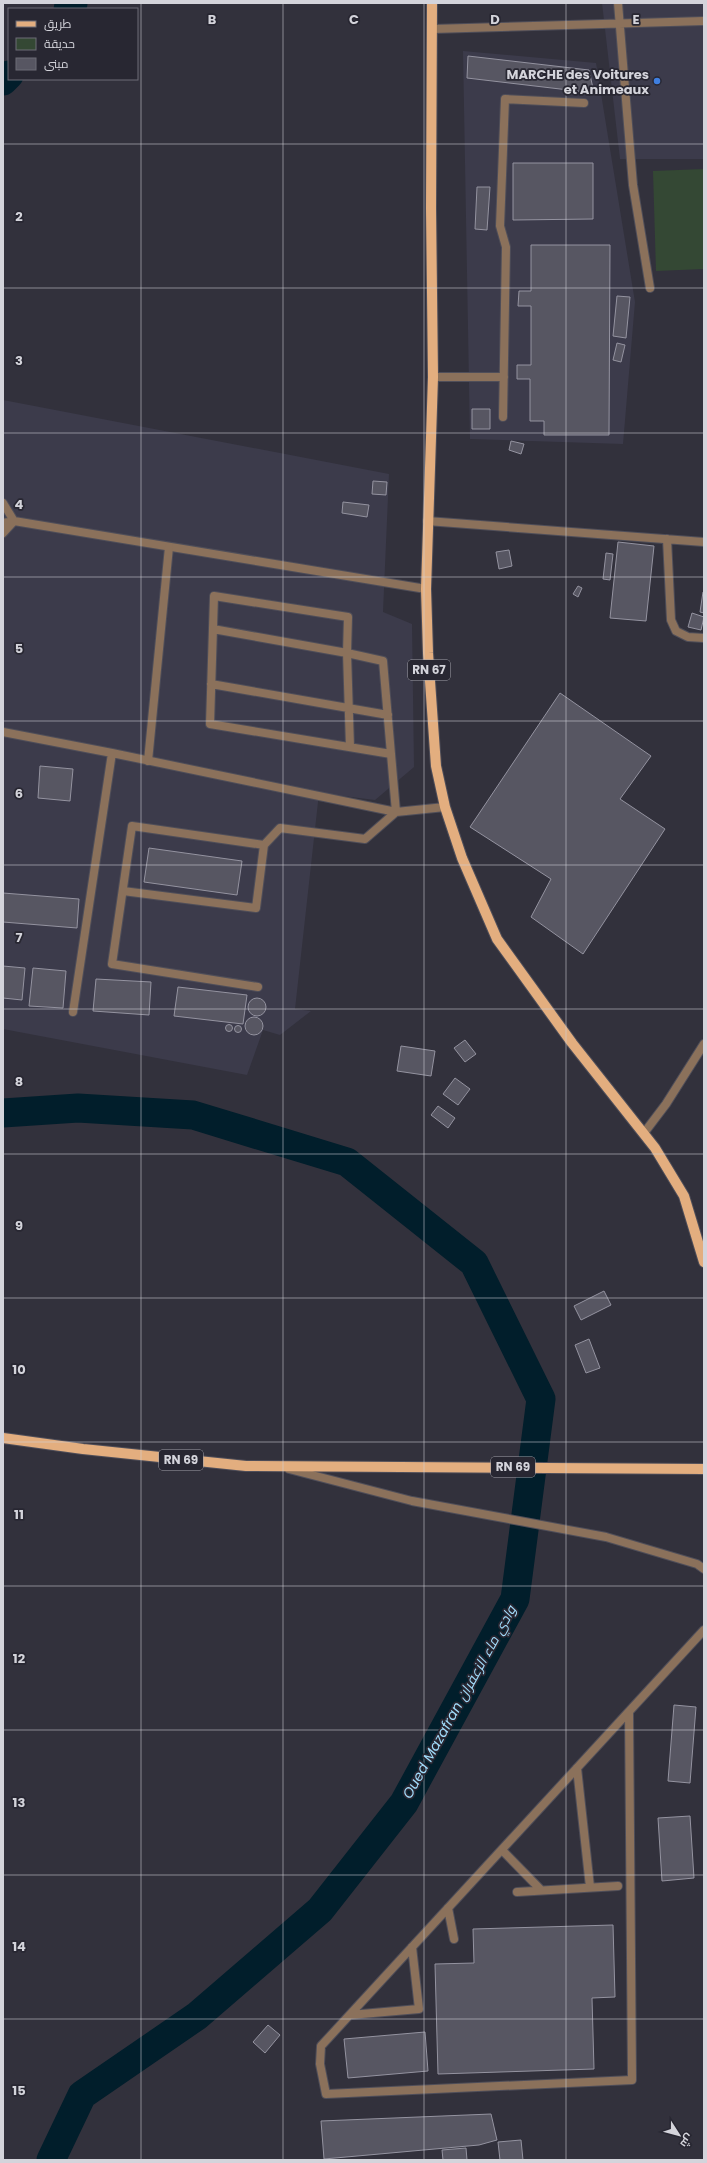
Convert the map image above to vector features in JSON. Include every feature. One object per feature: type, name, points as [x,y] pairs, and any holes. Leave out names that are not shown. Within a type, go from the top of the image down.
[{"type":"main road","name":"RN 67","points":[[432,3],[431,208],[433,377],[427,521],[426,589],[428,653],[436,766],[444,807],[462,858],[497,939],[572,1043],[655,1148],[684,1196],[704,1262]]},
{"type":"main road","name":"RN 69","points":[[3,1438],[164,1459],[246,1466],[704,1469]]},
{"type":"street","points":[[618,3],[633,185],[650,288]]},
{"type":"street","points":[[432,30],[620,25],[704,21]]},
{"type":"street","points":[[503,417],[506,247],[500,226],[505,99],[584,103]]},
{"type":"street","points":[[433,377],[504,377]]},
{"type":"street","points":[[3,503],[14,521]]},
{"type":"street","points":[[3,533],[14,521]]},
{"type":"street","points":[[3,523],[14,521],[426,589]]},
{"type":"street","points":[[427,521],[704,542]]},
{"type":"street","points":[[667,539],[671,620],[676,631],[688,637],[704,638]]},
{"type":"street","points":[[148,761],[169,547]]},
{"type":"street","points":[[350,747],[347,653],[348,617],[214,596],[210,724],[391,754]]},
{"type":"street","points":[[213,629],[347,653],[383,662],[396,812]]},
{"type":"street","points":[[211,684],[388,715]]},
{"type":"street","points":[[3,732],[396,812],[444,807]]},
{"type":"street","points":[[73,1012],[112,753]]},
{"type":"street","points":[[123,891],[256,908],[264,846],[280,828],[365,839],[396,812]]},
{"type":"street","points":[[258,987],[112,964],[132,826],[264,846]]},
{"type":"street","points":[[644,1133],[666,1104],[704,1044]]},
{"type":"street","points":[[281,1466],[412,1501],[606,1537],[697,1564],[704,1569]]},
{"type":"street","points":[[629,1712],[632,2080],[326,2094],[320,2064],[321,2046],[704,1630]]},
{"type":"street","points":[[577,1768],[590,1887]]},
{"type":"street","points":[[502,1850],[541,1890]]},
{"type":"street","points":[[517,1892],[618,1886]]},
{"type":"street","points":[[448,1908],[454,1939]]},
{"type":"street","points":[[350,2015],[420,2009],[412,1947]]},
{"type":"shaded area","name":"MARCHE des Voitures et Animeaux","points":[[602,3],[704,3],[704,159],[620,159]]},
{"type":"shaded area","points":[[463,51],[596,63],[635,302],[623,444],[470,439]]},
{"type":"shaded area","points":[[3,400],[389,474],[383,612],[412,624],[414,767],[375,800],[319,793],[295,1009],[311,1011],[280,1035],[263,1030],[247,1075],[3,1029]]},
{"type":"green space","points":[[704,169],[704,269],[656,271],[653,171]]},
{"type":"building","points":[[468,56],[589,70],[594,93],[467,78]]},
{"type":"building","points":[[513,163],[593,163],[593,219],[513,220]]},
{"type":"building","points":[[477,187],[490,187],[487,230],[475,229]]},
{"type":"building","points":[[531,245],[610,245],[609,435],[544,435],[544,421],[530,421],[530,379],[517,379],[517,365],[531,365],[531,306],[518,306],[519,291],[531,291]]},
{"type":"building","points":[[617,296],[630,297],[626,338],[613,336]]},
{"type":"building","points":[[617,343],[625,345],[621,362],[613,360]]},
{"type":"building","points":[[472,409],[490,409],[490,429],[472,429]]},
{"type":"building","points":[[511,441],[524,444],[521,454],[509,450]]},
{"type":"building","points":[[373,481],[387,482],[386,495],[372,494]]},
{"type":"building","points":[[343,502],[369,505],[367,517],[342,513]]},
{"type":"building","points":[[618,542],[654,546],[646,621],[610,618]]},
{"type":"building","points":[[509,550],[512,566],[499,569],[496,552]]},
{"type":"building","points":[[606,553],[613,554],[610,580],[603,579]]},
{"type":"building","points":[[578,586],[582,588],[578,597],[573,594]]},
{"type":"building","points":[[704,592],[704,613],[700,612]]},
{"type":"building","points":[[692,613],[704,617],[701,630],[688,627]]},
{"type":"building","points":[[560,693],[651,756],[620,799],[665,829],[583,954],[531,917],[551,879],[470,827]]},
{"type":"building","points":[[40,766],[73,769],[70,801],[38,798]]},
{"type":"building","points":[[149,848],[242,861],[237,895],[144,882]]},
{"type":"building","points":[[3,893],[79,899],[77,928],[3,922]]},
{"type":"building","points":[[3,966],[25,968],[22,1000],[3,998]]},
{"type":"building","points":[[33,968],[66,971],[63,1008],[29,1006]]},
{"type":"building","points":[[96,979],[151,982],[149,1015],[93,1011]]},
{"type":"building","points":[[178,987],[247,995],[243,1024],[174,1016]]},
{"type":"building","points":[[257,998],[263,1001],[266,1007],[263,1013],[257,1016],[251,1013],[248,1007],[251,1001]]},
{"type":"building","points":[[254,1017],[260,1020],[263,1026],[260,1032],[254,1035],[248,1032],[245,1026],[248,1020]]},
{"type":"building","points":[[229,1024],[232,1025],[232,1031],[229,1032],[226,1031],[225,1028],[226,1025]]},
{"type":"building","points":[[238,1025],[241,1026],[241,1032],[238,1033],[235,1032],[234,1029],[235,1026]]},
{"type":"building","points":[[465,1040],[476,1054],[465,1062],[454,1048]]},
{"type":"building","points":[[401,1046],[435,1051],[431,1076],[397,1071]]},
{"type":"building","points":[[455,1078],[470,1089],[458,1105],[443,1094]]},
{"type":"building","points":[[438,1106],[455,1118],[448,1128],[431,1115]]},
{"type":"building","points":[[604,1291],[611,1305],[581,1320],[574,1306]]},
{"type":"building","points":[[589,1339],[600,1368],[586,1373],[575,1345]]},
{"type":"building","points":[[674,1705],[696,1707],[690,1783],[668,1781]]},
{"type":"building","points":[[690,1816],[694,1878],[662,1881],[658,1818]]},
{"type":"building","points":[[613,1925],[615,1997],[592,1998],[594,2069],[438,2074],[435,1964],[474,1963],[473,1929]]},
{"type":"building","points":[[268,2025],[280,2035],[265,2053],[253,2042]]},
{"type":"building","points":[[425,2032],[428,2071],[348,2078],[344,2039]]},
{"type":"building","points":[[491,2114],[497,2140],[479,2145],[324,2159],[321,2121]]},
{"type":"building","points":[[521,2140],[523,2160],[500,2160],[498,2142]]},
{"type":"building","points":[[466,2148],[467,2160],[443,2160],[442,2150]]},
{"type":"waterway","name":"Oued Mazafran وادي ماء الزعفران","points":[[69,8],[73,3]]},
{"type":"waterway","name":"Oued Mazafran وادي ماء الزعفران","points":[[3,81],[8,76]]},
{"type":"waterway","name":"Oued Mazafran وادي ماء الزعفران","points":[[3,1113],[78,1108],[193,1115],[347,1162],[474,1263],[541,1399],[515,1599],[404,1803],[320,1910],[197,2016],[82,2095],[51,2160]]},
{"type":"place","name":"MARCHE des Voitures et Animeaux","points":[[657,81]]}]
